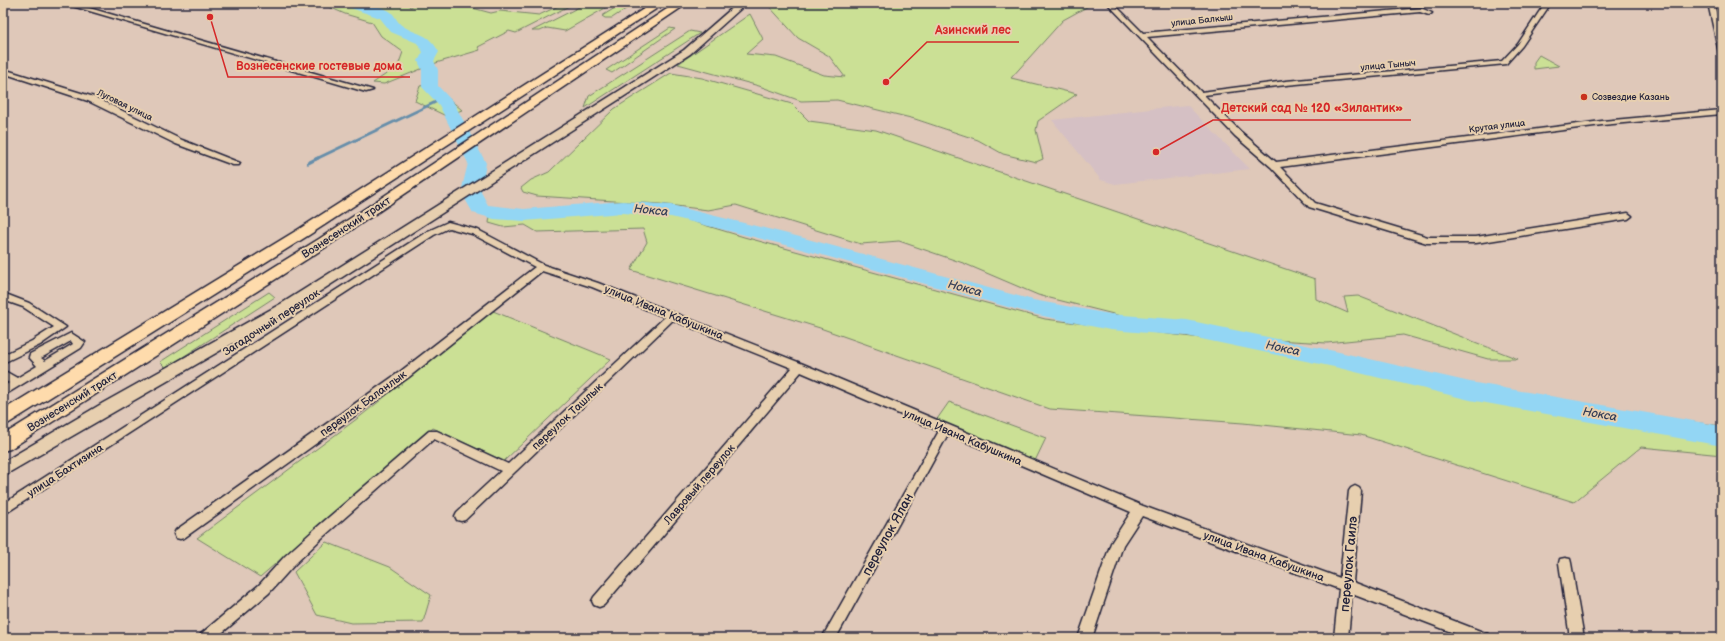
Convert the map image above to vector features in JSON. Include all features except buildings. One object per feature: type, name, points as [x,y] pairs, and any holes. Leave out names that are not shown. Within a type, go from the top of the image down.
[{"type":"main road","name":"Вознесенский тракт","points":[[3,418],[304,232],[660,3]]},
{"type":"main road","name":"Вознесенский тракт","points":[[3,444],[324,242],[498,128],[683,3]]},
{"type":"street","points":[[65,3],[369,90]]},
{"type":"street","points":[[3,470],[108,407],[289,305],[687,52],[743,3]]},
{"type":"street","points":[[1110,3],[1143,35],[1238,134],[1274,166],[1312,205],[1427,240],[1476,240],[1628,216]]},
{"type":"street","name":"улица Тыныч","points":[[1199,94],[1286,83],[1504,63],[1520,45],[1548,3]]},
{"type":"street","points":[[1711,3],[1722,53]]},
{"type":"street","name":"улица Балкыш","points":[[1143,35],[1421,10],[1429,13]]},
{"type":"street","name":"Луговая улица","points":[[6,74],[91,99],[179,142],[236,163]]},
{"type":"street","name":"Крутая улица","points":[[1274,166],[1602,123],[1722,112]]},
{"type":"street","name":"улица Ивана Кабушкина","points":[[448,225],[475,232],[541,267],[595,284],[799,367],[945,430],[1139,510],[1347,586],[1483,638]]},
{"type":"street","name":"Загадочный переулок","points":[[107,442],[424,238],[448,225]]},
{"type":"street","name":"переулок Баланлык","points":[[180,534],[405,374],[541,267]]},
{"type":"street","points":[[3,296],[26,305],[61,328],[36,343],[3,359]]},
{"type":"street","name":"переулок Ташлык","points":[[461,516],[672,316]]},
{"type":"street","points":[[3,392],[44,366]]},
{"type":"street","name":"Лавровый переулок","points":[[599,601],[799,367]]},
{"type":"street","points":[[3,374],[16,383]]},
{"type":"street","name":"переулок Ялан","points":[[829,638],[945,430]]},
{"type":"street","points":[[206,638],[264,589],[290,560],[319,533],[432,434],[510,470]]},
{"type":"street","name":"улица Бахтизина","points":[[3,510],[107,442]]},
{"type":"street","name":"переулок Гаилэ","points":[[1341,638],[1355,491]]},
{"type":"street","points":[[1085,638],[1117,543],[1139,510]]},
{"type":"street","points":[[1565,563],[1577,638]]},
{"type":"shaded area","points":[[1187,105],[1250,169],[1115,184],[1101,180],[1052,120]]},
{"type":"green space","points":[[320,3],[406,3],[410,7],[419,3],[472,3],[465,6],[491,13],[500,11],[539,15],[565,3],[575,3],[516,33],[509,31],[478,47],[480,50],[436,63],[384,84],[373,83],[398,66],[403,52],[381,36],[372,22],[345,14]]},
{"type":"green space","points":[[587,3],[614,3],[565,31],[547,28],[540,31],[532,31]]},
{"type":"green space","points":[[623,3],[635,3],[612,18],[605,18],[602,16]]},
{"type":"green space","points":[[766,3],[1094,3],[1063,20],[1011,78],[1077,94],[1038,121],[1036,130],[1043,159],[1036,162],[1003,154],[978,140],[915,119],[837,100],[801,101],[759,86],[678,64],[750,14],[763,39],[746,54],[776,57],[824,75],[845,77],[829,56],[798,38]]},
{"type":"green space","points":[[670,28],[675,29],[612,73],[606,70]]},
{"type":"green space","points":[[690,31],[700,33],[585,108],[589,96]]},
{"type":"green space","points":[[1539,55],[1559,66],[1534,69],[1534,62]]},
{"type":"green space","points":[[671,73],[702,78],[792,104],[809,121],[876,130],[1315,279],[1316,299],[1348,313],[1344,297],[1358,296],[1518,359],[1488,359],[1403,335],[1327,343],[1223,337],[1165,327],[1038,295],[963,263],[899,241],[861,244],[736,205],[708,210],[660,204],[537,196],[523,192],[521,188],[531,180],[549,172],[614,109]]},
{"type":"green space","points":[[432,84],[462,110],[446,116],[415,101],[420,86]]},
{"type":"green space","points":[[623,210],[668,214],[744,237],[1045,319],[1347,356],[1498,390],[1600,409],[1722,426],[1722,455],[1641,447],[1574,502],[1361,435],[1243,423],[1050,409],[820,328],[631,270],[647,242],[643,229],[537,232],[525,225],[503,227],[489,223],[490,216],[516,219]]},
{"type":"green space","points":[[269,292],[275,297],[166,368],[160,362]]},
{"type":"green space","points":[[493,311],[611,359],[504,461],[433,428],[260,577],[197,538],[362,415]]},
{"type":"green space","points":[[949,402],[1046,438],[1035,461],[935,422]]},
{"type":"green space","points":[[326,542],[390,567],[431,595],[423,622],[351,623],[317,615],[294,572]]},
{"type":"waterway","name":"Нокса","points":[[350,3],[386,15],[390,23],[396,29],[416,36],[427,44],[431,52],[426,61],[430,70],[430,87],[446,103],[477,163],[471,192],[480,209],[494,213],[524,215],[623,207],[671,211],[793,241],[1033,307],[1110,322],[1187,328],[1339,360],[1470,391],[1722,436]]},
{"type":"waterway","points":[[316,159],[442,99]]},
{"type":"waterway","points":[[308,163],[316,159]]},
{"type":"place","name":"Вознесенские гостевые дома","points":[[210,17]]},
{"type":"place","name":"Азинский лес","points":[[886,82]]},
{"type":"place","name":"Созвездие Казань","points":[[1584,97]]},
{"type":"place","name":"Детский сад № 120 «Зилантик»","points":[[1156,152]]}]
